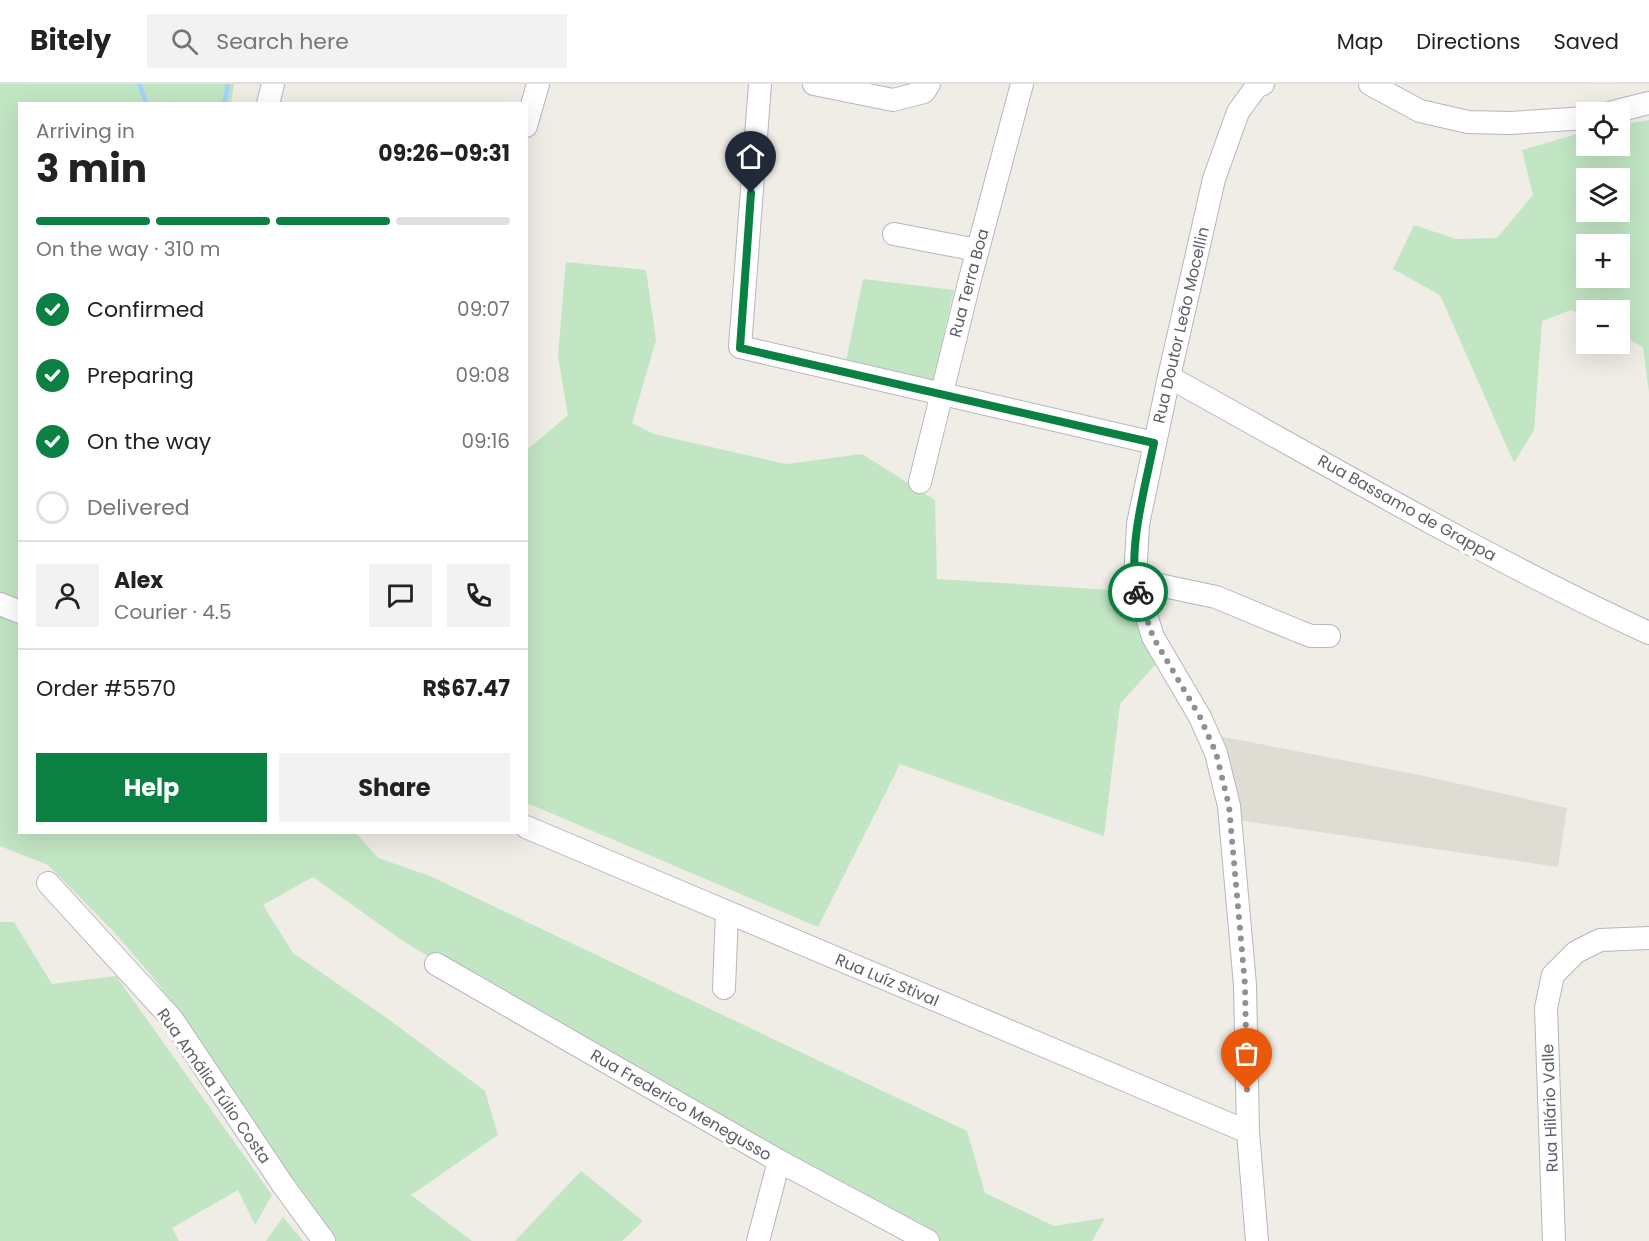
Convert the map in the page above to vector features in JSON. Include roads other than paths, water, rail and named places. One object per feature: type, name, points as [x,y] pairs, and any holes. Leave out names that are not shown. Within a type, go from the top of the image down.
[{"type":"street","points":[[268,102],[273,84]]},
{"type":"street","points":[[528,119],[538,84]]},
{"type":"street","points":[[760,84],[740,348],[1154,443]]},
{"type":"street","points":[[814,84],[893,100],[927,88]]},
{"type":"street","name":"Rua Terra Boa","points":[[920,482],[940,394],[1022,84]]},
{"type":"street","points":[[1238,112],[1239,84]]},
{"type":"street","name":"Rua Doutor Leão Mocellin","points":[[1257,1241],[1248,1132],[1245,985],[1229,806],[1216,753],[1200,717],[1153,637],[1135,580],[1138,524],[1154,443],[1214,179],[1238,112],[1257,86],[1263,84]]},
{"type":"street","points":[[1370,84],[1420,111],[1468,122],[1510,123],[1576,118]]},
{"type":"street","points":[[1630,108],[1649,103]]},
{"type":"street","points":[[894,234],[977,250]]},
{"type":"street","name":"Rua Bassamo de Grappa","points":[[1169,377],[1471,544],[1649,633]]},
{"type":"street","points":[[1135,580],[1216,597],[1298,632],[1311,636],[1329,636]]},
{"type":"street","points":[[0,604],[18,611]]},
{"type":"street","name":"Rua Luíz Stival","points":[[528,828],[1248,1132]]},
{"type":"street","name":"Rua Amália Túlio Costa","points":[[48,883],[172,1019],[283,1185],[324,1241]]},
{"type":"street","points":[[724,988],[727,912]]},
{"type":"street","name":"Rua Hilário Valle","points":[[1554,1241],[1546,1008],[1553,975],[1576,952],[1600,939],[1649,938]]},
{"type":"street","name":"Rua Frederico Menegusso","points":[[436,964],[779,1161],[928,1241]]},
{"type":"street","points":[[758,1241],[779,1161]]},
{"type":"waterway","points":[[139,84],[146,102]]},
{"type":"waterway","points":[[224,102],[228,84]]}]
